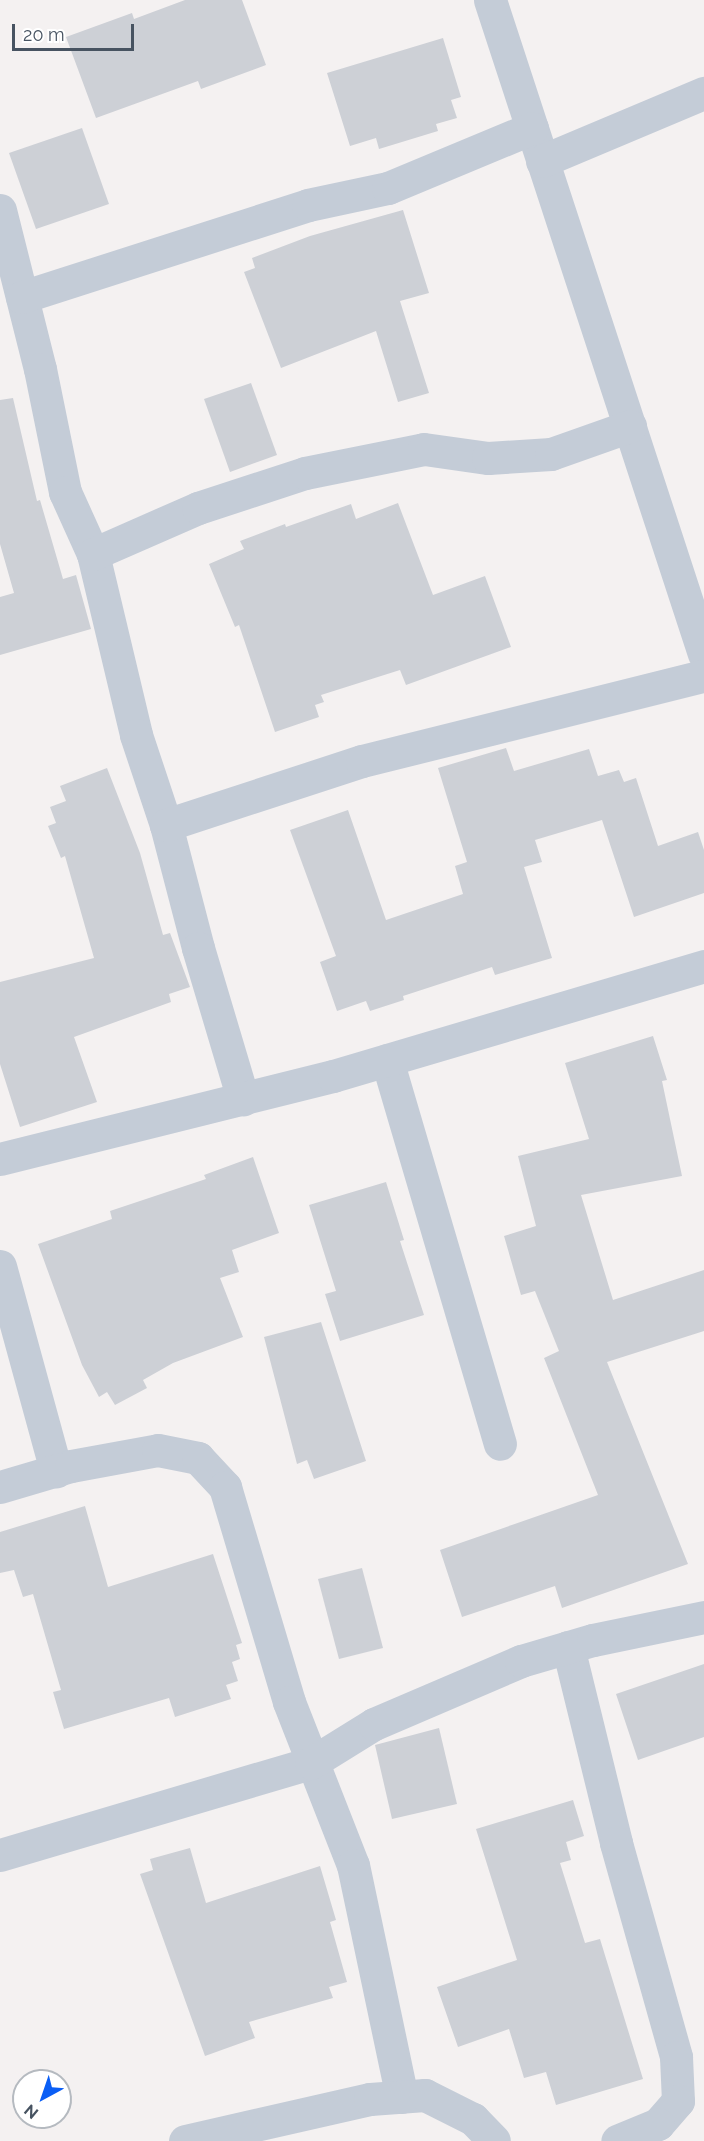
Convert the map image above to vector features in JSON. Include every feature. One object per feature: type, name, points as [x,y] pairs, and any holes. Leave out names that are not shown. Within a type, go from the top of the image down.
[{"type":"street","points":[[490,0],[704,654]]},
{"type":"street","points":[[543,161],[704,93]]},
{"type":"street","points":[[22,297],[308,205],[388,188],[532,128]]},
{"type":"street","points":[[0,210],[22,297],[64,492],[93,554],[136,735],[166,825],[198,948],[243,1099]]},
{"type":"street","points":[[93,554],[198,508],[305,472],[424,449],[488,458],[551,454],[630,426]]},
{"type":"street","points":[[166,825],[362,761],[704,676]]},
{"type":"street","points":[[0,1159],[243,1099],[387,1060],[704,966]]},
{"type":"street","points":[[387,1060],[500,1444]]},
{"type":"street","points":[[0,1266],[56,1470]]},
{"type":"street","points":[[0,1487],[56,1470],[158,1450],[198,1458],[225,1487],[311,1763],[352,1865],[402,2097]]},
{"type":"street","points":[[0,1855],[311,1763],[374,1724],[442,1693],[568,1647],[704,1617]]},
{"type":"street","points":[[568,1647],[616,1843],[676,2057],[678,2102],[658,2124],[617,2141]]},
{"type":"street","points":[[185,2141],[234,2136],[370,2099],[425,2096],[464,2114],[494,2141]]},
{"type":"building","points":[[185,0],[242,0],[266,65],[201,89],[198,81],[96,118],[66,37],[132,13],[134,19]]},
{"type":"building","points":[[443,38],[461,97],[451,100],[457,118],[436,124],[438,131],[379,149],[376,138],[350,146],[327,73]]},
{"type":"building","points":[[82,128],[109,204],[36,229],[9,153]]},
{"type":"building","points":[[403,210],[429,293],[400,301],[429,393],[398,402],[376,331],[281,368],[244,272],[255,268],[252,258],[310,236]]},
{"type":"building","points":[[251,383],[277,455],[230,472],[204,399]]},
{"type":"building","points":[[13,398],[37,501],[40,500],[63,579],[76,575],[91,629],[0,655],[0,597],[14,593],[0,544],[0,400]]},
{"type":"building","points":[[398,503],[433,595],[485,576],[511,647],[406,685],[400,670],[321,695],[324,702],[315,705],[319,717],[275,732],[239,625],[235,627],[209,564],[244,549],[240,541],[285,524],[286,527],[351,504],[356,519]]},
{"type":"building","points":[[506,748],[514,771],[589,749],[598,776],[619,770],[624,782],[636,778],[658,846],[698,832],[704,850],[704,893],[634,917],[602,820],[535,840],[542,862],[524,867],[552,958],[495,975],[492,967],[403,996],[404,1000],[370,1011],[366,1001],[337,1011],[320,962],[336,956],[290,830],[348,810],[386,920],[463,894],[455,866],[467,862],[438,768]]},
{"type":"building","points":[[107,768],[140,853],[163,935],[170,933],[190,987],[169,994],[171,1002],[74,1037],[97,1102],[20,1127],[0,1064],[0,982],[94,958],[65,856],[61,858],[48,826],[56,823],[50,807],[66,801],[60,786]]},
{"type":"building","points":[[653,1036],[667,1080],[662,1081],[682,1176],[581,1195],[613,1300],[704,1270],[704,1331],[607,1362],[688,1564],[562,1608],[555,1586],[462,1617],[440,1550],[598,1495],[544,1358],[559,1351],[535,1291],[521,1295],[504,1236],[536,1226],[518,1156],[589,1139],[565,1063]]},
{"type":"building","points":[[253,1157],[279,1233],[232,1250],[239,1272],[220,1278],[243,1337],[173,1363],[143,1380],[147,1388],[115,1405],[107,1392],[99,1397],[82,1365],[38,1244],[112,1219],[110,1211],[206,1179],[204,1175]]},
{"type":"building","points":[[386,1182],[404,1240],[400,1241],[424,1315],[340,1341],[325,1294],[336,1291],[309,1205]]},
{"type":"building","points":[[321,1322],[366,1461],[314,1479],[307,1460],[297,1464],[264,1337]]},
{"type":"building","points":[[85,1506],[108,1587],[213,1554],[242,1643],[236,1645],[240,1659],[232,1662],[238,1681],[226,1685],[231,1699],[175,1717],[169,1698],[64,1729],[53,1692],[61,1690],[33,1594],[23,1597],[14,1570],[0,1573],[0,1532]]},
{"type":"building","points":[[362,1568],[383,1648],[339,1659],[318,1579]]},
{"type":"building","points":[[704,1664],[704,1737],[638,1760],[616,1694]]},
{"type":"building","points":[[439,1728],[457,1804],[392,1819],[375,1745]]},
{"type":"building","points":[[573,1800],[584,1836],[566,1842],[571,1860],[560,1863],[585,1943],[600,1939],[643,2079],[556,2105],[546,2072],[524,2078],[509,2029],[458,2047],[437,1987],[517,1960],[476,1829]]},
{"type":"building","points":[[190,1848],[206,1903],[320,1866],[336,1920],[330,1922],[347,1982],[329,1987],[333,1998],[249,2022],[255,2038],[205,2056],[140,1874],[153,1870],[150,1859]]}]
